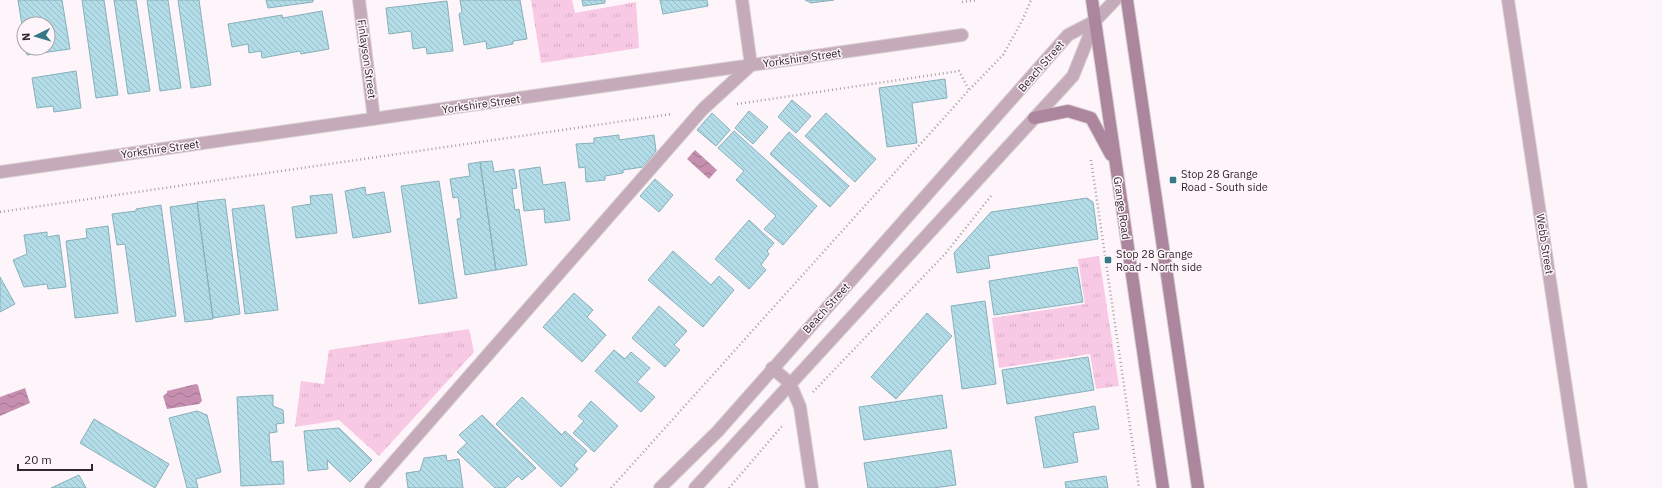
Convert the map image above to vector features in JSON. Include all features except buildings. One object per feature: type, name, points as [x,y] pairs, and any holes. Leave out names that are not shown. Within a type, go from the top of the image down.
[{"type":"main road","name":"Grange Road","points":[[1092,0],[1163,488]]},
{"type":"main road","points":[[1127,0],[1198,488]]},
{"type":"main road","points":[[1034,118],[1068,111],[1091,118],[1115,161]]},
{"type":"street","name":"Finlayson Street","points":[[359,0],[374,119]]},
{"type":"street","points":[[370,488],[703,109],[751,65],[742,0]]},
{"type":"street","points":[[695,488],[1073,76],[1095,21],[1116,0]]},
{"type":"street","name":"Webb Street","points":[[1508,0],[1581,488]]},
{"type":"street","name":"Beach Street","points":[[660,488],[718,431],[772,368],[987,129],[1068,36],[1095,21]]},
{"type":"street","name":"Yorkshire Street","points":[[0,172],[962,35]]},
{"type":"street","points":[[772,368],[790,383],[800,407],[812,488]]},
{"type":"path","points":[[962,2],[977,0]]},
{"type":"path","points":[[611,488],[1002,55],[1023,19],[1031,0]]},
{"type":"path","points":[[734,105],[959,71],[970,90]]},
{"type":"path","points":[[0,212],[703,109]]},
{"type":"path","points":[[1091,158],[1139,488]]},
{"type":"path","points":[[729,488],[800,407],[945,254],[993,194]]},
{"type":"green space","points":[[531,0],[572,0],[575,13],[636,2],[639,48],[541,63]]},
{"type":"green space","points":[[1099,256],[1119,386],[1096,389],[1090,354],[999,368],[992,318],[1085,304],[1078,259]]},
{"type":"green space","points":[[469,329],[474,352],[379,456],[339,420],[295,427],[301,381],[324,384],[329,350]]},
{"type":"water","points":[[695,150],[717,170],[709,179],[687,159]]},
{"type":"water","points":[[196,384],[198,385],[202,401],[199,404],[167,409],[163,396],[167,393],[167,391]]},
{"type":"water","points":[[25,388],[30,403],[0,416],[0,397]]},
{"type":"place","name":"Stop 28 Grange Road - South side","points":[[1173,180]]},
{"type":"place","name":"Stop 28 Grange Road - North side","points":[[1108,260]]}]
